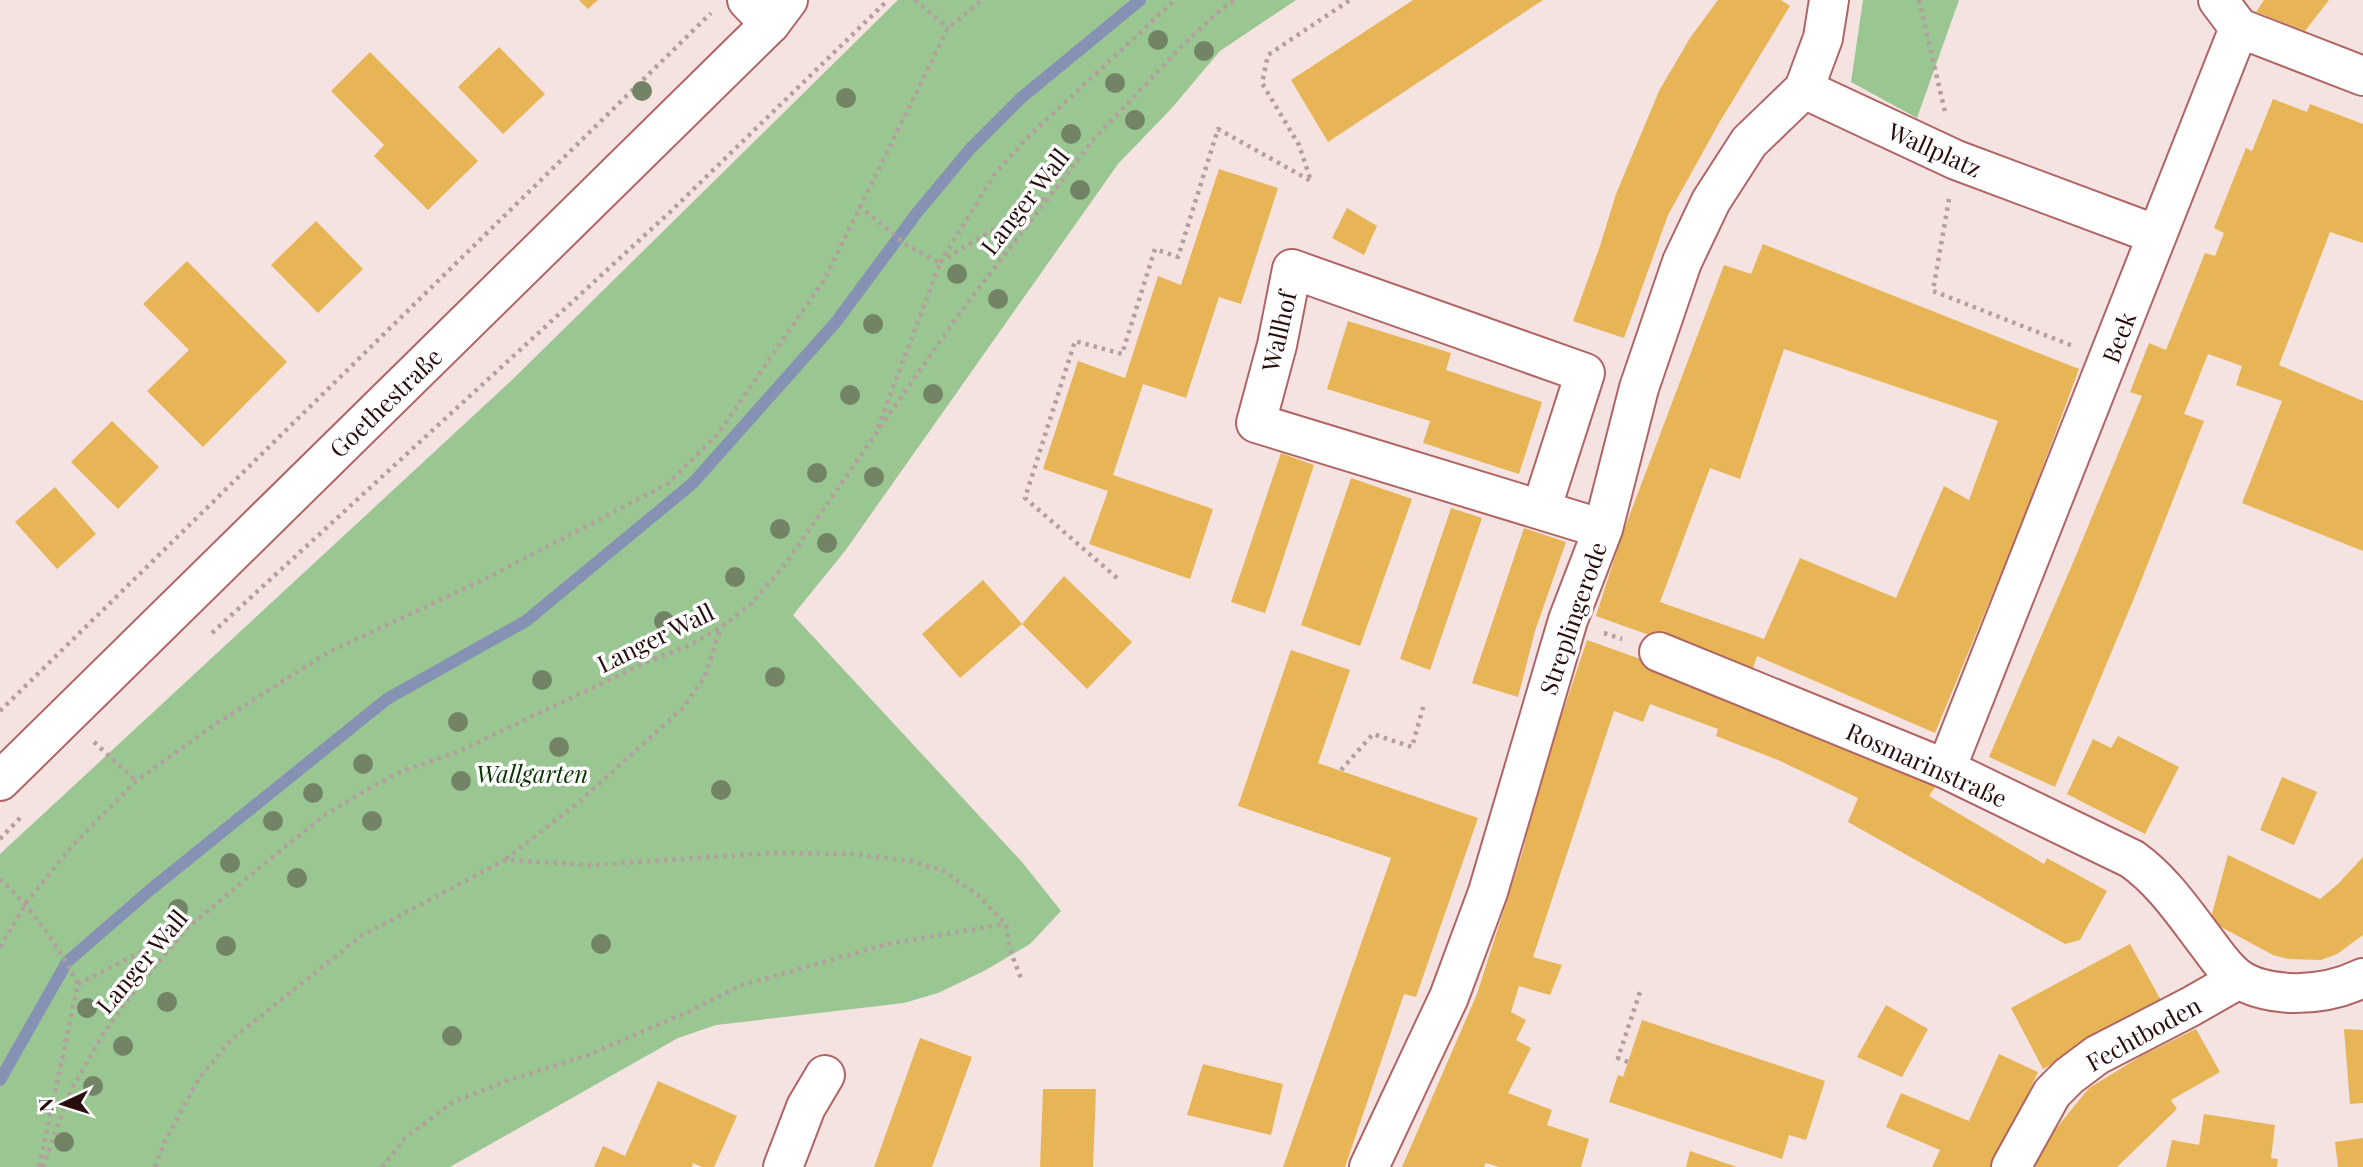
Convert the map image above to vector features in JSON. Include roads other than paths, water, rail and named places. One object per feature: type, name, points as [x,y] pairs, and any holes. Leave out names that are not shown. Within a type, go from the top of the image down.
[{"type":"street","name":"Goethestraße","points":[[0,781],[755,8],[809,0]]},
{"type":"street","points":[[1804,89],[1823,38],[1829,0]]},
{"type":"street","name":"Beek","points":[[1946,769],[2110,360],[2157,235],[2229,14],[2363,76]]},
{"type":"street","name":"Wallplatz","points":[[1804,89],[1956,160],[2157,235]]},
{"type":"street","name":"Streplingerode","points":[[1369,1167],[1449,997],[1478,918],[1568,620],[1603,529],[1639,388],[1682,262],[1711,201],[1749,142],[1804,89]]},
{"type":"street","name":"Wallhof","points":[[1541,510],[1585,373],[1292,269],[1277,345],[1256,424],[1603,529]]},
{"type":"street","name":"Rosmarinstraße","points":[[1659,652],[1946,769],[2141,865],[2161,883],[2221,961],[2239,979]]},
{"type":"street","points":[[2239,979],[2262,989],[2299,993],[2343,987],[2363,978]]},
{"type":"street","name":"Fechtboden","points":[[2011,1167],[2052,1093],[2069,1076],[2097,1055],[2239,979]]},
{"type":"street","points":[[783,1167],[806,1107],[825,1075]]},
{"type":"waterway","points":[[0,1080],[67,962],[150,890],[387,699],[526,621],[693,483],[836,322],[916,214],[970,149],[1021,98],[1140,0]]},
{"type":"park label","name":"Wallgarten","points":[[532,773]]}]
